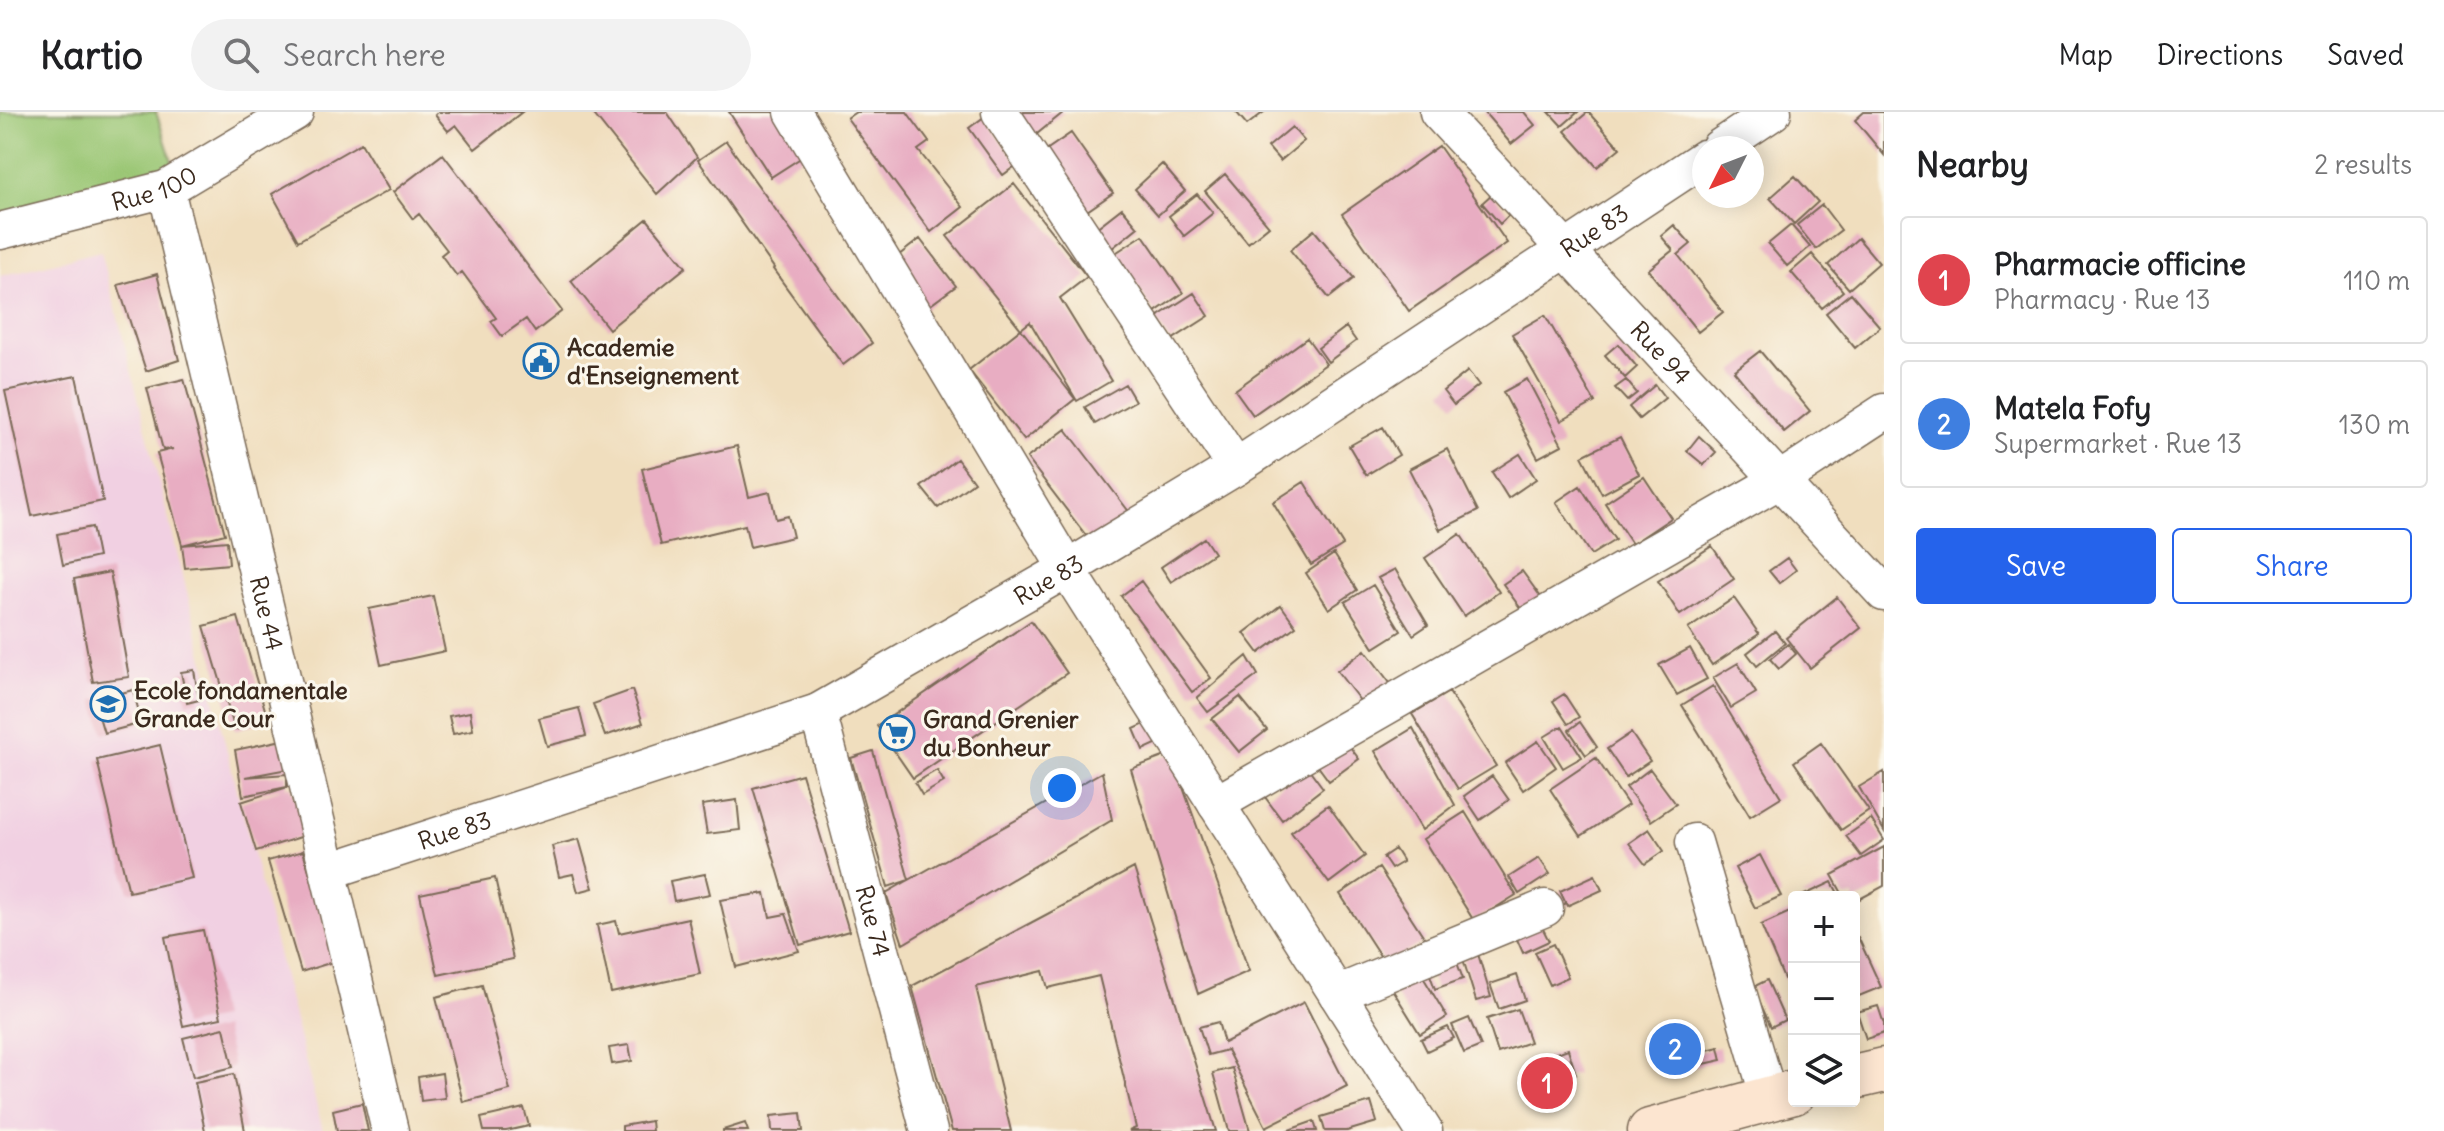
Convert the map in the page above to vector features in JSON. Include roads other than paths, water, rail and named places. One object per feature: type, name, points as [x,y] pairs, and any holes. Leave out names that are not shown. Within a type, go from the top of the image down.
[{"type":"street","name":"Rue 100","points":[[0,231],[166,189],[295,112]]},
{"type":"street","points":[[793,112],[1067,569],[1424,1131]]},
{"type":"street","points":[[1000,112],[1236,467]]},
{"type":"street","name":"Rue 94","points":[[1438,112],[1884,593]]},
{"type":"street","points":[[1737,136],[1773,112]]},
{"type":"street","name":"Rue 83","points":[[329,871],[818,712],[1067,569],[1236,467],[1692,166]]},
{"type":"street","name":"Rue 44","points":[[166,189],[390,1131]]},
{"type":"street","points":[[1216,804],[1780,480],[1884,412]]},
{"type":"street","name":"Rue 74","points":[[818,712],[929,1131]]},
{"type":"street","points":[[1650,1131],[1781,1095],[1694,842]]},
{"type":"street","points":[[1337,994],[1545,908]]},
{"type":"street","points":[[1860,1076],[1884,1072]]},
{"type":"place","name":"Academie d'Enseignement","points":[[541,361]]},
{"type":"place","name":"Ecole fondamentale Grande Cour","points":[[108,704]]},
{"type":"place","name":"Grand Grenier du Bonheur","points":[[897,733]]},
{"type":"place","name":"Matela Fofy","points":[[1675,1049]]},
{"type":"place","name":"Pharmacie officine","points":[[1547,1083]]}]
